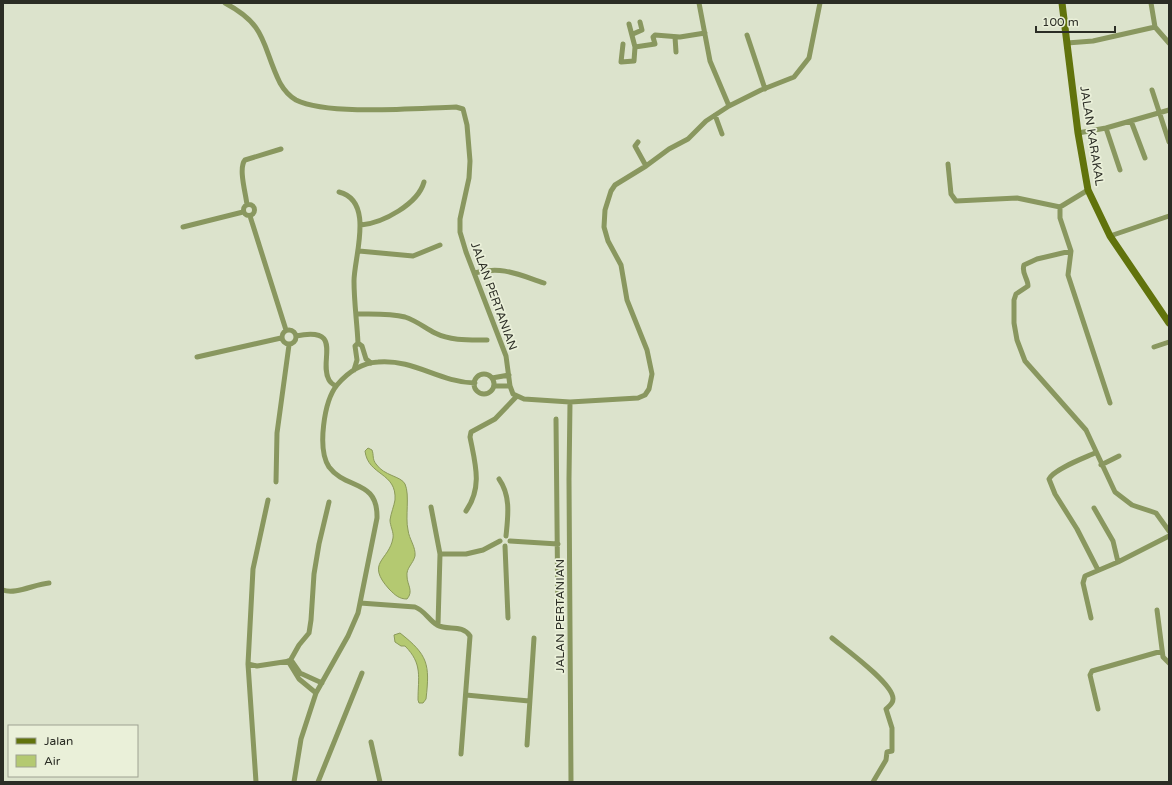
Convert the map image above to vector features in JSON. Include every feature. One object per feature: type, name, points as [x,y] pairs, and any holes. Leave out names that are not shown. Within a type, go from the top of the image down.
[{"type":"main road","name":"JALAN KARAKAL","points":[[1062,3],[1078,133],[1088,190],[1110,236],[1168,319]]},
{"type":"street","name":"JALAN PERTANIAN","points":[[225,3],[244,15],[260,31],[283,87],[291,97],[298,101],[306,104],[335,108],[456,107],[463,109],[466,113],[470,161],[469,178],[459,226],[466,252],[506,356],[510,386],[516,397]]},
{"type":"street","points":[[699,3],[711,64],[729,106]]},
{"type":"street","points":[[466,511],[473,499],[477,482],[470,437],[471,432],[495,419],[516,397],[524,399],[570,402],[638,398],[644,395],[651,383],[652,374],[647,350],[627,300],[622,265],[608,241],[604,227],[605,210],[611,191],[615,185],[646,166],[668,150],[688,139],[706,121],[729,106],[794,77],[809,58],[820,3]]},
{"type":"street","points":[[1151,3],[1155,27],[1169,42]]},
{"type":"street","points":[[633,34],[642,30],[640,22]]},
{"type":"street","points":[[623,44],[621,62],[634,61],[635,47],[633,34],[629,24]]},
{"type":"street","points":[[1067,43],[1093,41],[1155,27]]},
{"type":"street","points":[[635,47],[655,44],[653,37],[655,35],[675,37],[705,33]]},
{"type":"street","points":[[747,34],[765,89]]},
{"type":"street","points":[[675,37],[676,52]]},
{"type":"street","points":[[1152,90],[1169,142]]},
{"type":"street","points":[[1078,133],[1106,128],[1169,110]]},
{"type":"street","points":[[716,115],[722,134]]},
{"type":"street","points":[[1131,121],[1145,158]]},
{"type":"street","points":[[1106,128],[1120,170]]},
{"type":"street","points":[[638,142],[635,146],[646,166]]},
{"type":"street","points":[[243,212],[247,205],[242,168],[243,163],[281,149]]},
{"type":"street","points":[[948,164],[951,194],[956,201],[1017,198],[1060,207],[1088,190]]},
{"type":"street","points":[[360,225],[371,224],[401,211],[422,188],[424,182]]},
{"type":"street","points":[[339,192],[346,194],[356,206],[360,225],[359,251],[354,270],[358,343],[355,346],[357,360],[354,370]]},
{"type":"street","points":[[247,205],[252,205],[254,209],[254,213],[250,216]]},
{"type":"street","points":[[1060,207],[1060,218],[1071,251],[1068,275],[1110,403]]},
{"type":"street","points":[[182,227],[243,212],[250,216],[286,330]]},
{"type":"street","points":[[1110,236],[1169,216]]},
{"type":"street","points":[[359,251],[413,256],[440,245]]},
{"type":"street","points":[[1071,251],[1037,259],[1024,265],[1023,272],[1028,282],[1028,286],[1015,296],[1014,323],[1017,340],[1025,361],[1086,430],[1095,453],[1115,492],[1132,505],[1156,513],[1169,531]]},
{"type":"street","points":[[474,273],[494,269],[514,273],[544,283]]},
{"type":"street","points":[[356,314],[404,317],[417,322],[434,333],[445,337],[467,340],[487,340]]},
{"type":"street","points":[[286,330],[291,330],[296,336]]},
{"type":"street","points":[[286,330],[282,333],[281,338],[284,343],[289,345]]},
{"type":"street","points":[[296,336],[310,334],[318,336],[324,340],[328,348],[329,380],[336,386]]},
{"type":"street","points":[[276,482],[277,433],[289,345],[295,341],[296,336]]},
{"type":"street","points":[[198,357],[281,338]]},
{"type":"street","points":[[1154,347],[1169,342]]},
{"type":"street","points":[[358,343],[362,346],[366,359],[371,363]]},
{"type":"street","points":[[294,782],[301,739],[316,693],[348,636],[360,603],[377,511],[372,495],[362,487],[347,481],[335,473],[329,467],[323,451],[325,420],[336,386],[347,374],[371,363],[404,362],[452,381],[474,383]]},
{"type":"street","points":[[474,383],[482,375],[487,375],[492,378],[508,375]]},
{"type":"street","points":[[474,383],[477,391],[482,394],[490,392],[494,386],[492,378]]},
{"type":"street","points":[[494,386],[510,386]]},
{"type":"street","name":"JALAN PERTANIAN","points":[[570,402],[569,479],[571,782]]},
{"type":"street","points":[[556,419],[558,623]]},
{"type":"street","points":[[1095,453],[1059,470],[1051,475],[1049,479],[1055,494],[1077,529],[1098,570]]},
{"type":"street","points":[[1101,465],[1119,456]]},
{"type":"street","points":[[499,479],[505,490],[507,500],[508,512],[506,536],[509,538],[510,542]]},
{"type":"street","points":[[256,782],[248,664],[253,569],[268,500]]},
{"type":"street","points":[[290,661],[299,644],[309,633],[314,574],[319,544],[329,502]]},
{"type":"street","points":[[431,507],[440,554],[438,626]]},
{"type":"street","points":[[1094,508],[1113,541],[1118,562]]},
{"type":"street","points":[[440,554],[466,554],[483,550],[506,536]]},
{"type":"street","points":[[1090,618],[1082,579],[1169,536]]},
{"type":"street","points":[[500,541],[505,546],[508,618]]},
{"type":"street","points":[[505,546],[509,545],[510,542],[558,544]]},
{"type":"street","points":[[3,590],[10,592],[36,584],[49,583]]},
{"type":"street","points":[[360,603],[415,607],[438,626],[463,630],[470,636],[461,754]]},
{"type":"street","points":[[1157,610],[1164,660],[1169,663]]},
{"type":"street","points":[[527,746],[534,638]]},
{"type":"street","points":[[832,638],[882,680],[891,691],[893,697],[893,702],[886,709],[892,728],[892,751],[886,752],[886,760],[873,782]]},
{"type":"street","points":[[1098,709],[1090,674],[1092,671],[1162,650]]},
{"type":"street","points":[[290,661],[300,673],[322,683]]},
{"type":"street","points":[[248,664],[258,666],[290,661]]},
{"type":"street","points":[[290,661],[301,681],[316,693]]},
{"type":"street","points":[[318,782],[362,673]]},
{"type":"street","points":[[466,695],[529,701]]},
{"type":"street","points":[[371,742],[380,782]]},
{"type":"water","points":[[368,448],[372,450],[374,460],[379,468],[400,479],[405,484],[407,500],[407,525],[415,553],[414,559],[407,573],[410,593],[407,599],[399,597],[393,593],[382,580],[379,573],[380,562],[391,546],[393,538],[390,520],[395,500],[392,484],[371,465],[367,459],[365,451]]},
{"type":"water","points":[[400,633],[422,654],[425,661],[428,677],[426,699],[423,703],[419,703],[418,700],[419,678],[415,659],[405,646],[401,646],[395,642],[394,635]]}]
